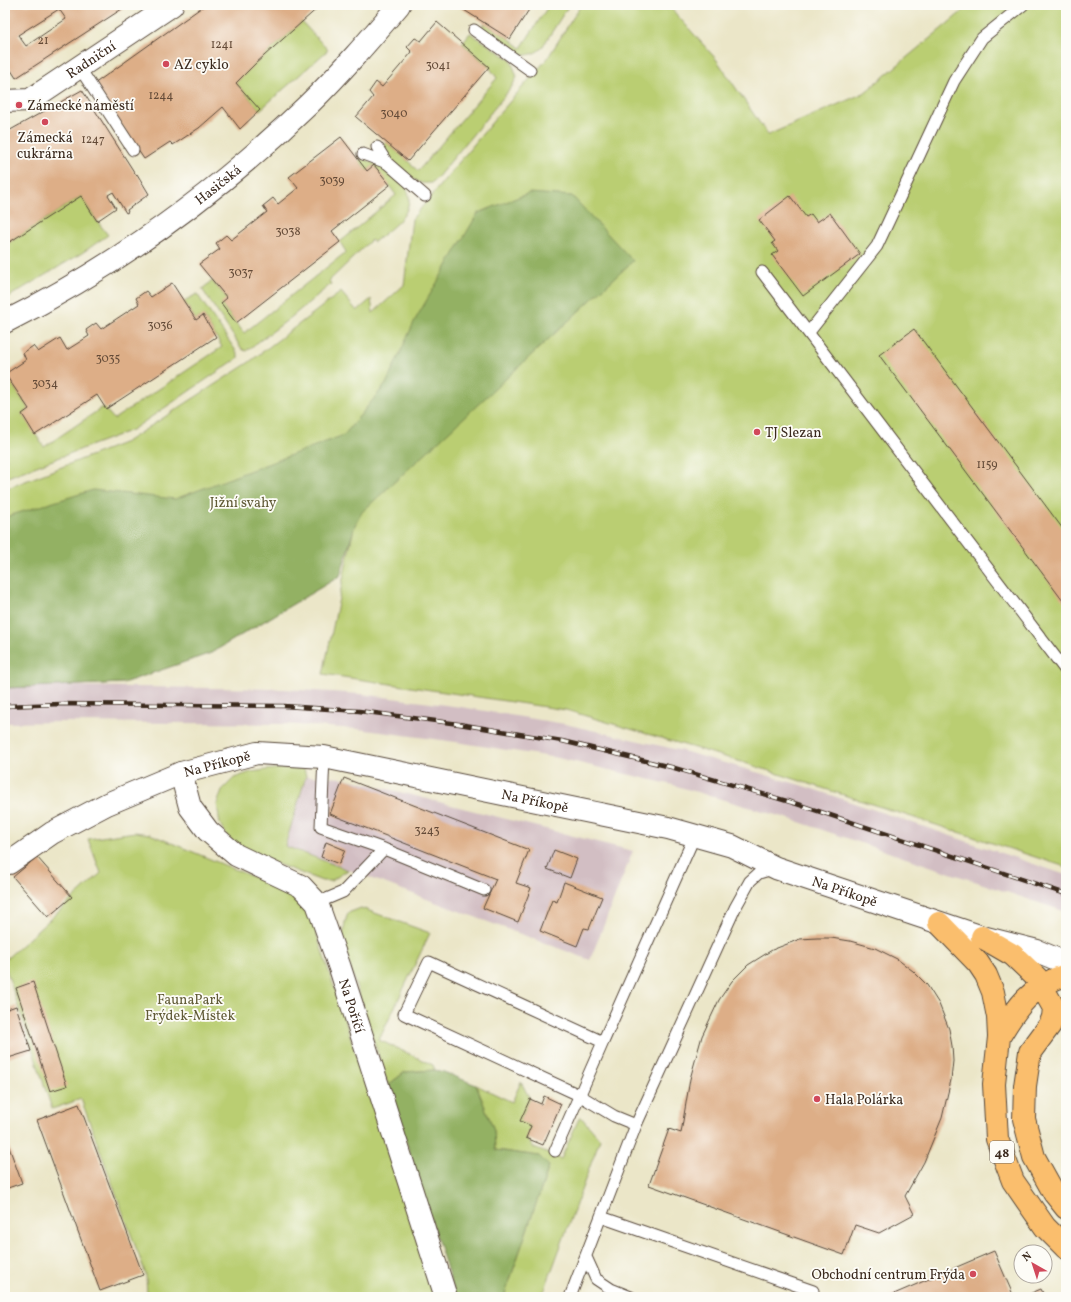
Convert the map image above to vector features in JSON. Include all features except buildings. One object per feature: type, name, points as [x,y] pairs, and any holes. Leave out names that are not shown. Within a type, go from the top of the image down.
[{"type":"main road","name":"48","points":[[939,923],[978,963],[986,975],[993,992],[997,1006],[999,1037],[994,1084],[997,1138],[1013,1181],[1045,1227],[1066,1248]]},
{"type":"main road","name":"48","points":[[982,937],[1013,955],[1037,978],[1054,1008],[1053,1017],[1035,1054],[1025,1086],[1024,1119],[1034,1157],[1054,1194],[1066,1208]]},
{"type":"main road","name":"48","points":[[999,1037],[1017,1010],[1042,985],[1053,979],[1066,975]]},
{"type":"main road","name":"48","points":[[1035,1054],[1066,1024]]},
{"type":"street","name":"Radniční","points":[[5,101],[30,100],[172,5]]},
{"type":"street","name":"Hasičská","points":[[5,322],[40,305],[96,272],[177,217],[241,166],[309,103],[399,5]]},
{"type":"street","name":"Na Příkopě","points":[[7,865],[52,833],[107,804],[181,773],[257,753],[324,756],[660,826],[695,835],[732,846],[776,868],[982,937],[1037,951],[1066,963]]},
{"type":"street","name":"Na Poříčí","points":[[181,773],[190,807],[208,831],[236,855],[301,886],[317,903],[340,968],[446,1297]]},
{"type":"lane","points":[[809,332],[877,246],[954,81],[982,38],[1023,5]]},
{"type":"lane","points":[[474,30],[530,70]]},
{"type":"lane","points":[[79,67],[133,150]]},
{"type":"lane","points":[[376,147],[387,163],[425,196]]},
{"type":"lane","points":[[363,154],[387,163]]},
{"type":"lane","points":[[762,272],[1066,671]]},
{"type":"lane","points":[[324,756],[321,827],[384,849],[484,890]]},
{"type":"lane","points":[[555,1151],[695,835]]},
{"type":"lane","points":[[317,903],[343,892],[384,849]]},
{"type":"lane","points":[[570,1297],[636,1125],[735,908],[750,881],[759,873],[776,868]]},
{"type":"lane","points":[[603,1042],[429,962],[404,1014],[579,1095],[614,1116],[636,1125]]},
{"type":"lane","points":[[601,1217],[813,1291]]},
{"type":"lane","points":[[586,1257],[596,1279],[611,1289],[632,1297]]},
{"type":"shaded area","points":[[60,686],[285,689],[361,694],[461,707],[565,724],[683,751],[804,786],[1066,875],[1066,912],[793,820],[673,785],[558,758],[358,729],[284,724],[61,722],[5,723],[5,688]]},
{"type":"shaded area","points":[[306,776],[344,778],[633,851],[590,960],[285,846]]},
{"type":"green space","points":[[549,5],[569,5],[541,49],[533,54],[520,54],[502,44],[481,29],[484,23],[510,39],[521,48]]},
{"type":"green space","name":"TJ Slezan","points":[[581,5],[668,5],[716,59],[768,135],[864,93],[970,5],[1066,5],[1066,867],[742,762],[566,710],[323,674],[353,532],[340,576],[211,653],[123,683],[5,688],[5,489],[126,442],[248,363],[341,292],[357,311],[371,299],[373,313],[404,285],[412,219],[499,114],[547,59]]},
{"type":"green space","points":[[302,22],[328,50],[260,110],[236,83]]},
{"type":"green space","points":[[470,33],[511,60],[517,77],[511,88],[437,178],[431,183],[420,183],[403,172],[382,147],[386,142],[418,171],[497,78],[489,67],[462,43]]},
{"type":"green space","points":[[362,158],[385,169],[400,179],[408,193],[409,201],[405,213],[394,226],[374,242],[371,240],[329,281],[331,284],[289,319],[246,351],[242,349],[202,289],[212,281],[227,298],[221,304],[244,333],[346,252],[340,242],[396,195],[374,165],[367,171],[359,160]]},
{"type":"green space","name":"Jižní svahy","points":[[529,193],[572,196],[633,261],[362,512],[355,525],[340,576],[211,653],[123,683],[5,688],[5,517],[93,490],[175,499],[344,435],[386,384],[415,320],[478,213]]},
{"type":"green space","points":[[81,196],[108,235],[82,253],[5,299],[5,245]]},
{"type":"green space","points":[[197,294],[238,354],[238,358],[132,430],[5,478],[5,460],[7,460],[5,454],[5,374],[29,409],[22,414],[44,447],[103,407],[114,419],[222,347],[203,315],[196,320],[184,301]]},
{"type":"green space","points":[[281,768],[304,769],[306,776],[285,846],[348,870],[331,881],[322,881],[246,852],[228,838],[220,824],[217,804],[222,790],[234,778],[251,772]]},
{"type":"green space","name":"FaunaPark Frýdek-Místek","points":[[135,832],[150,834],[301,897],[308,908],[436,1297],[147,1297],[146,1275],[81,1099],[52,1109],[5,966],[5,960],[101,873],[88,839]]},
{"type":"green space","points":[[361,908],[430,933],[379,1040],[433,1065],[435,1070],[405,1072],[388,1085],[342,942],[348,913]]},
{"type":"green space","points":[[435,1070],[444,1072],[476,1085],[494,1130],[495,1150],[539,1156],[549,1166],[504,1297],[456,1297],[388,1085],[405,1072]]},
{"type":"green space","points":[[521,1082],[530,1099],[520,1121],[531,1126],[526,1138],[534,1148],[561,1159],[580,1116],[600,1139],[542,1297],[504,1297],[549,1166],[539,1156],[495,1150],[494,1130],[476,1085],[512,1102]]},
{"type":"railway","points":[[5,706],[61,704],[284,706],[359,711],[459,724],[562,741],[671,767],[797,804],[1066,894]]},
{"type":"place","name":"AZ cyklo","points":[[166,64]]},
{"type":"place","name":"Zámecké náměstí","points":[[19,105]]},
{"type":"place","name":"Zámecká cukrárna","points":[[45,122]]},
{"type":"place","name":"TJ Slezan","points":[[757,432]]},
{"type":"place","name":"Hala Polárka","points":[[817,1099]]},
{"type":"place","name":"Obchodní centrum Frýda","points":[[973,1274]]}]
